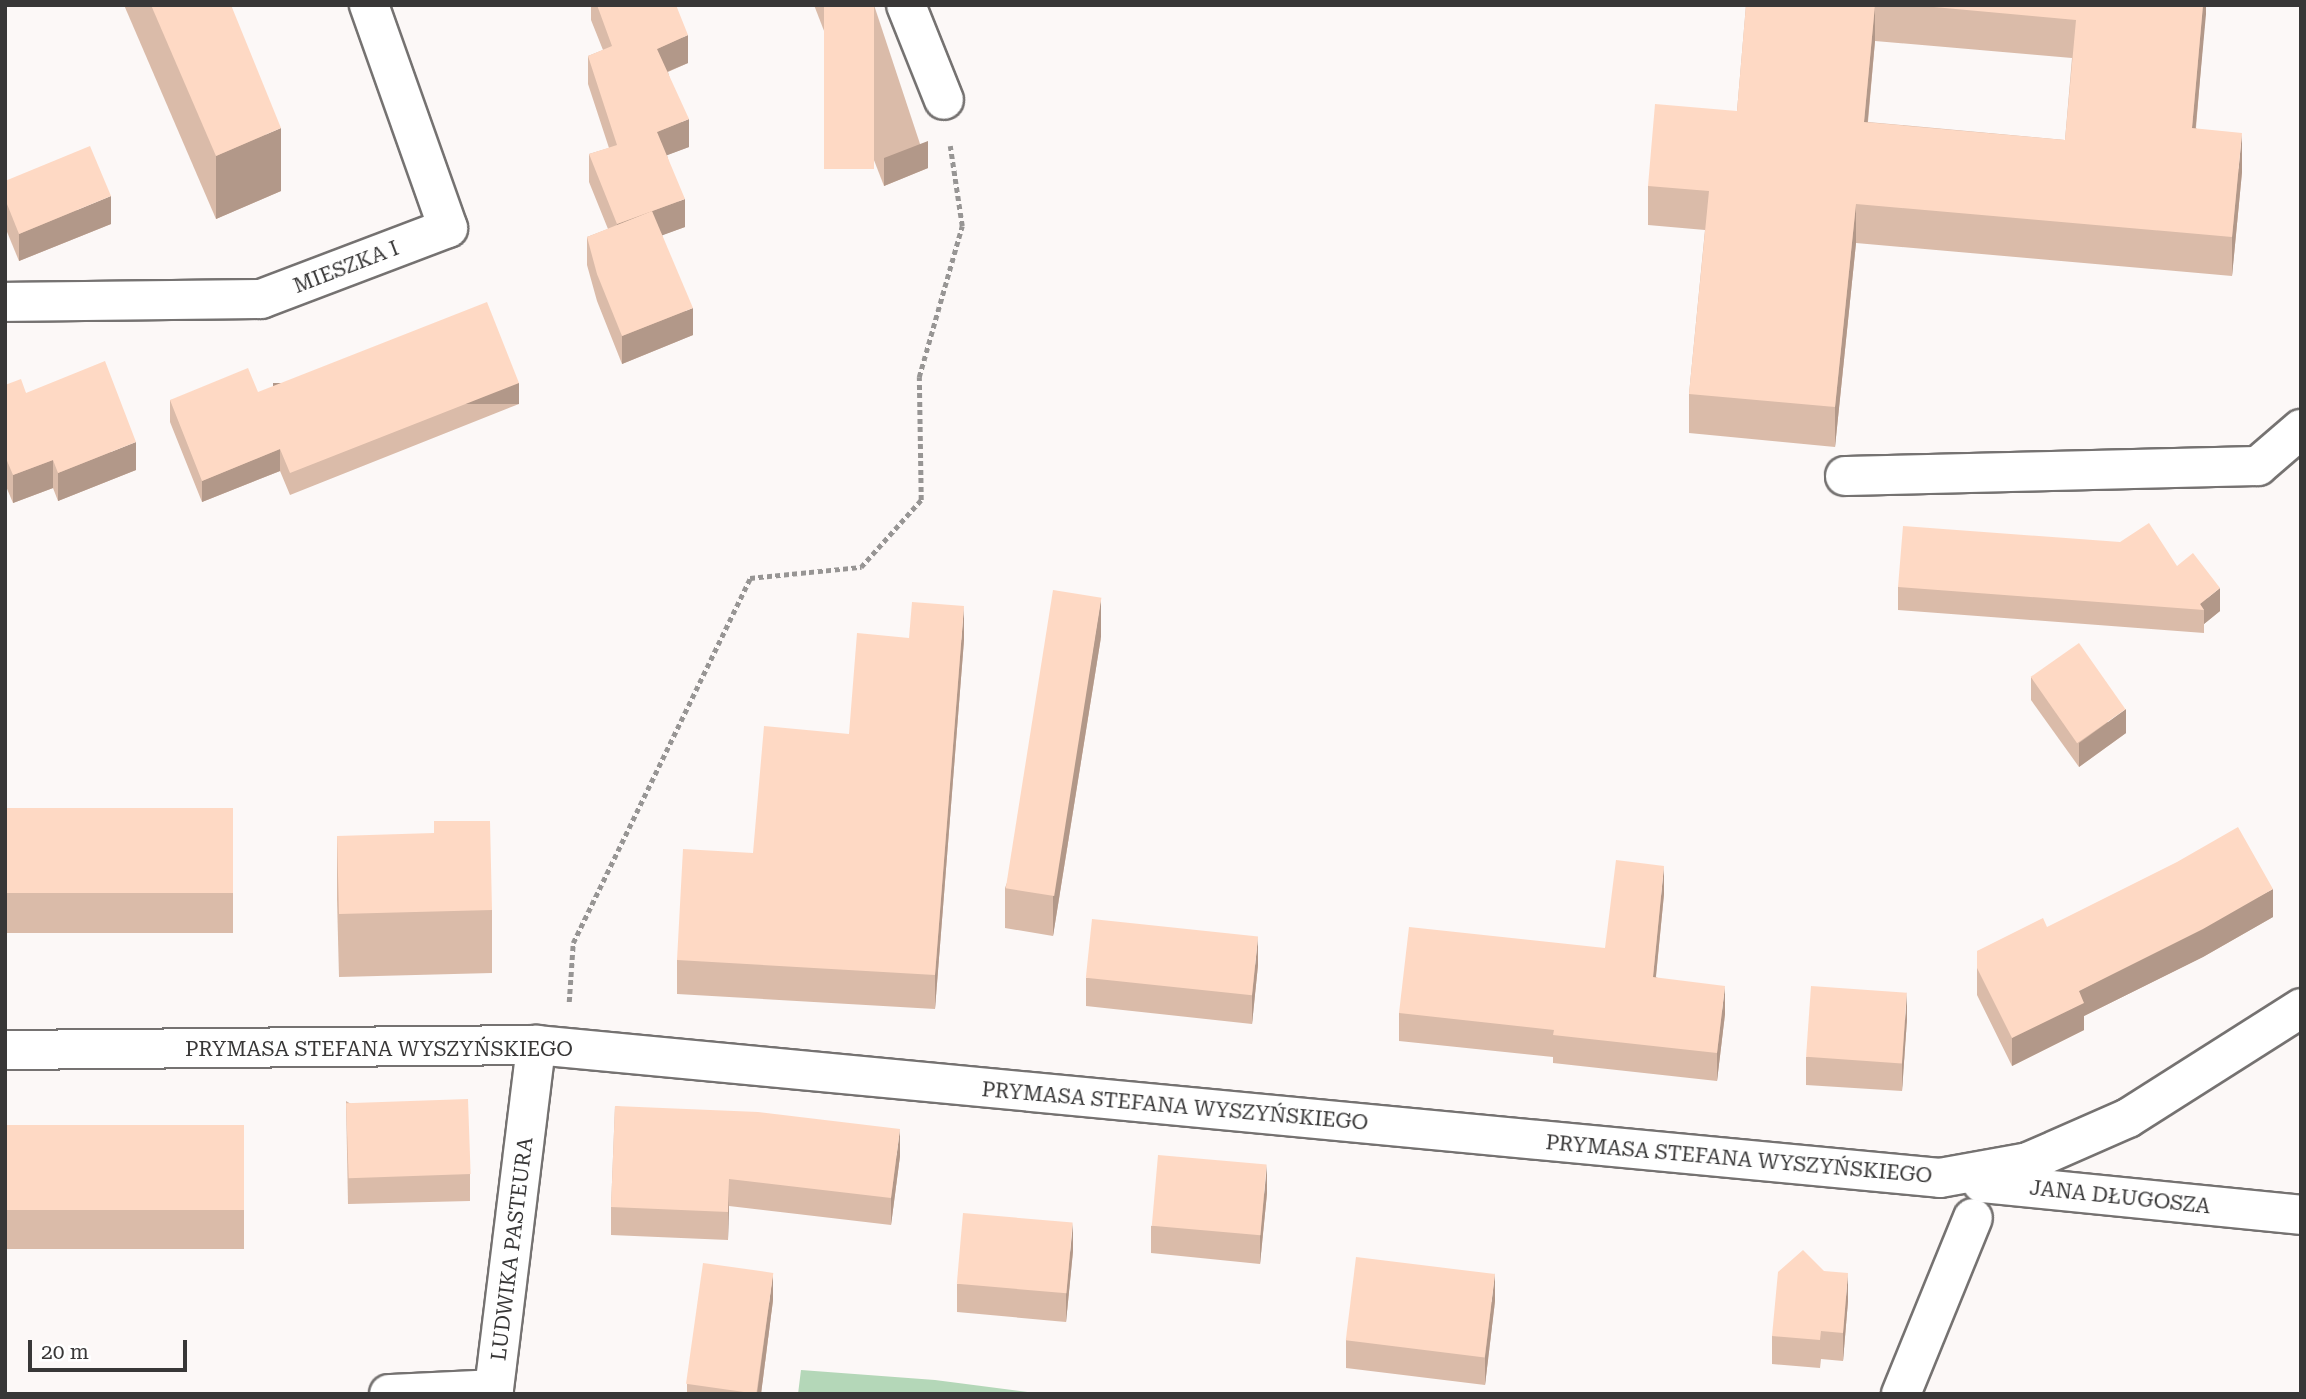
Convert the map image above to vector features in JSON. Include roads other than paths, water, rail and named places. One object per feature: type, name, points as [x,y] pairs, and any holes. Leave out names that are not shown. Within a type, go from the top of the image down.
[{"type":"street","name":"MIESZKA I","points":[[5,302],[261,299],[448,228],[369,5]]},
{"type":"street","points":[[906,5],[944,100]]},
{"type":"street","points":[[1846,476],[2258,466],[2301,429]]},
{"type":"street","name":"PRYMASA STEFANA WYSZYŃSKIEGO","points":[[5,1050],[551,1047],[1940,1178],[2028,1162],[2128,1118],[2301,1008]]},
{"type":"street","name":"LUDWIKA PASTEURA","points":[[389,1394],[494,1389],[551,1047]]},
{"type":"street","name":"JANA DŁUGOSZA","points":[[1940,1178],[2301,1214]]},
{"type":"street","points":[[1902,1394],[1973,1218]]}]
